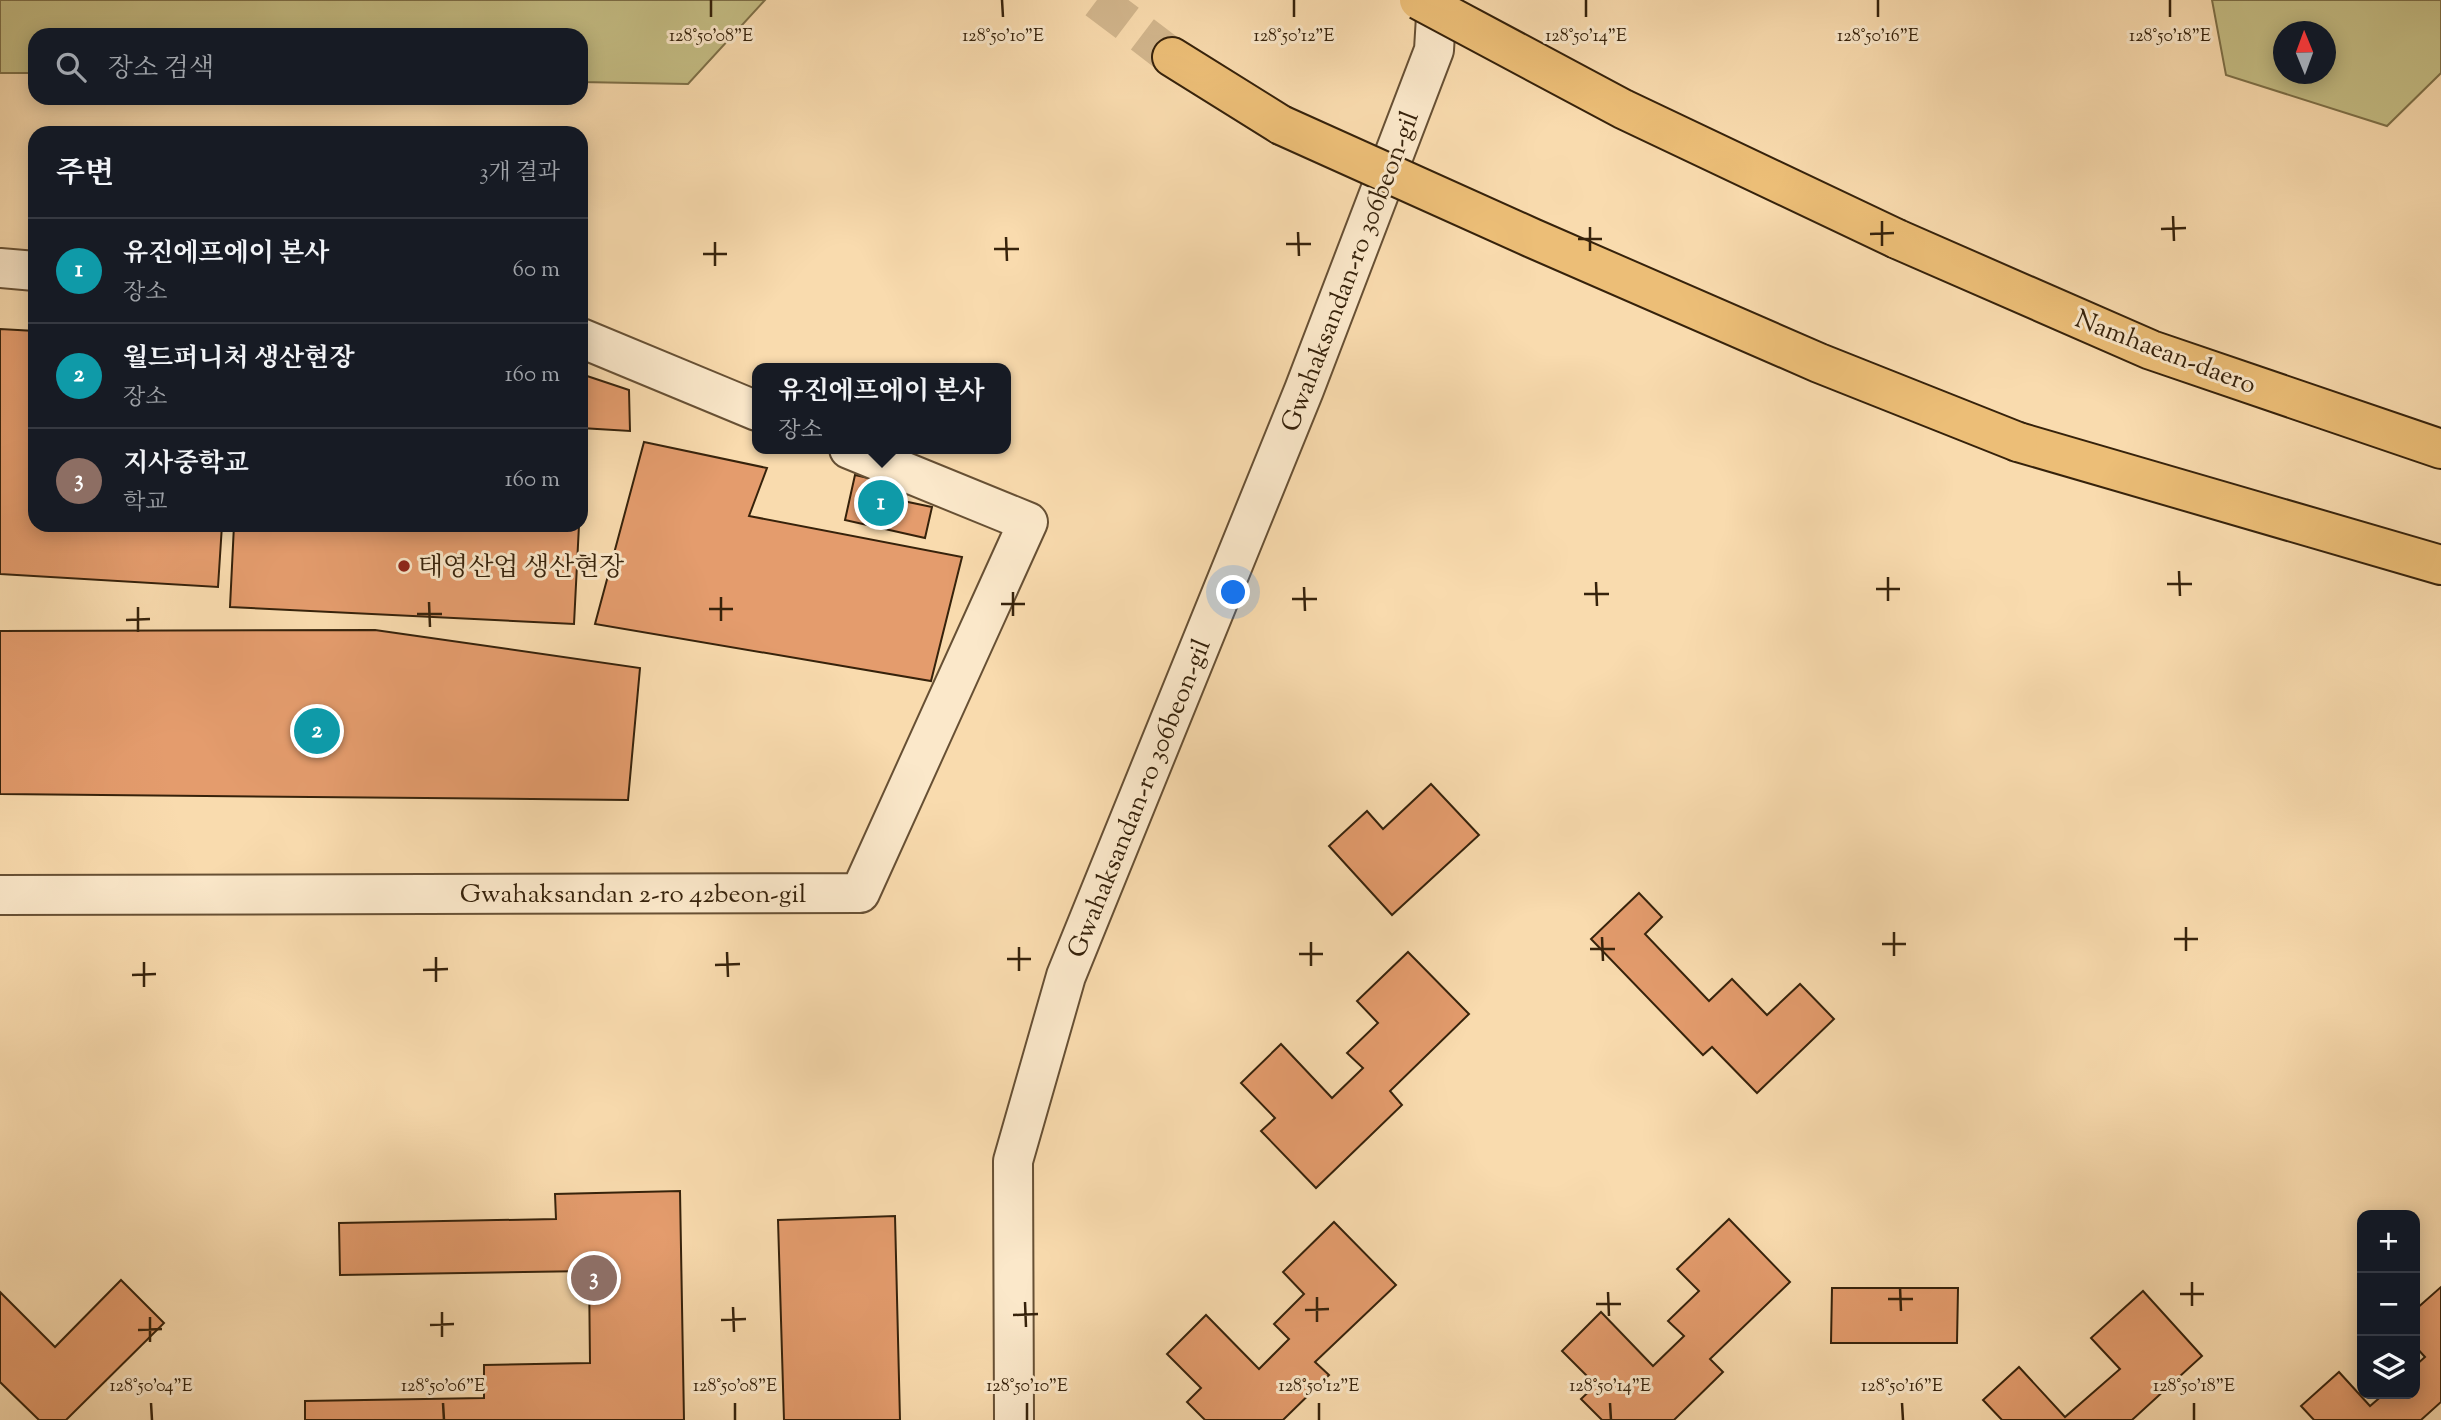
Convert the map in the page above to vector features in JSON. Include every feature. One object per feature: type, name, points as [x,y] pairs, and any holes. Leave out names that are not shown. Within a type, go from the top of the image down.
[{"type":"highway","name":"Namhaean-daero","points":[[1419,0],[1623,109],[1897,239],[2151,350],[2441,449]]},
{"type":"highway","points":[[1172,57],[1281,125],[1819,363],[2018,442],[2441,565]]},
{"type":"street","name":"Gwahaksandan-ro 306beon-gil","points":[[1014,1420],[1013,1161],[1066,976],[1299,403],[1434,50],[1437,0]]},
{"type":"street","points":[[0,268],[28,270]]},
{"type":"street","points":[[588,341],[752,409]]},
{"type":"street","name":"Gwahaksandan 2-ro 42beon-gil","points":[[0,895],[860,893],[1028,522],[861,454]]},
{"type":"shaded area","points":[[0,0],[765,0],[688,84],[588,82],[588,28],[28,28],[28,73],[0,73]]},
{"type":"shaded area","points":[[2212,0],[2441,0],[2441,73],[2387,126],[2226,75]]},
{"type":"building","points":[[0,329],[28,331],[28,532],[222,532],[218,587],[0,574]]},
{"type":"building","points":[[588,376],[629,390],[630,431],[588,428]]},
{"type":"building","points":[[644,442],[767,468],[749,516],[962,557],[931,681],[595,624]]},
{"type":"building","points":[[855,475],[886,482],[894,499],[932,507],[925,538],[845,520]]},
{"type":"building","name":"태영산업 생산현장","points":[[234,532],[579,532],[574,624],[230,607]]},
{"type":"building","points":[[375,630],[640,668],[628,800],[0,794],[0,631]]},
{"type":"building","points":[[1431,784],[1479,835],[1392,915],[1329,846],[1367,811],[1383,829]]},
{"type":"building","points":[[1639,893],[1662,917],[1645,934],[1709,1001],[1732,979],[1767,1015],[1800,984],[1834,1019],[1757,1093],[1712,1047],[1703,1055],[1591,939]]},
{"type":"building","points":[[1408,952],[1469,1014],[1390,1091],[1402,1105],[1316,1188],[1261,1131],[1275,1118],[1241,1083],[1281,1044],[1332,1098],[1363,1068],[1347,1053],[1378,1023],[1357,1001]]},
{"type":"building","points":[[680,1191],[684,1420],[305,1420],[305,1401],[484,1398],[484,1365],[590,1363],[589,1271],[340,1275],[339,1223],[556,1219],[555,1194]]},
{"type":"building","points":[[895,1216],[900,1420],[784,1420],[778,1220]]},
{"type":"building","points":[[1729,1219],[1790,1282],[1710,1359],[1723,1372],[1674,1420],[1602,1420],[1581,1399],[1596,1385],[1562,1351],[1601,1312],[1653,1366],[1684,1336],[1668,1321],[1699,1291],[1677,1269]]},
{"type":"building","points":[[1334,1222],[1396,1285],[1315,1362],[1329,1375],[1283,1420],[1205,1420],[1187,1402],[1201,1388],[1167,1354],[1206,1315],[1259,1369],[1289,1339],[1274,1324],[1304,1294],[1283,1272]]},
{"type":"building","points":[[121,1280],[164,1323],[66,1420],[39,1420],[0,1382],[0,1292],[55,1347]]},
{"type":"building","points":[[2441,1287],[2441,1402],[2421,1420],[2314,1420],[2301,1406],[2339,1372],[2357,1392],[2357,1399],[2364,1399],[2370,1406],[2378,1399],[2420,1399],[2420,1362],[2425,1357],[2420,1352],[2420,1306]]},
{"type":"building","points":[[1832,1288],[1958,1288],[1957,1343],[1831,1343]]},
{"type":"building","points":[[2143,1291],[2202,1356],[2132,1420],[2002,1420],[1983,1400],[2019,1367],[2065,1417],[2120,1369],[2091,1338]]},
{"type":"tunnel","points":[[1097,0],[1172,57]]},
{"type":"place","name":"유진에프에이 본사","points":[[881,503]]},
{"type":"place","name":"태영산업 생산현장","points":[[404,566]]},
{"type":"place","name":"월드퍼니처 생산현장","points":[[317,731]]},
{"type":"place","name":"지사중학교","points":[[594,1278]]}]
